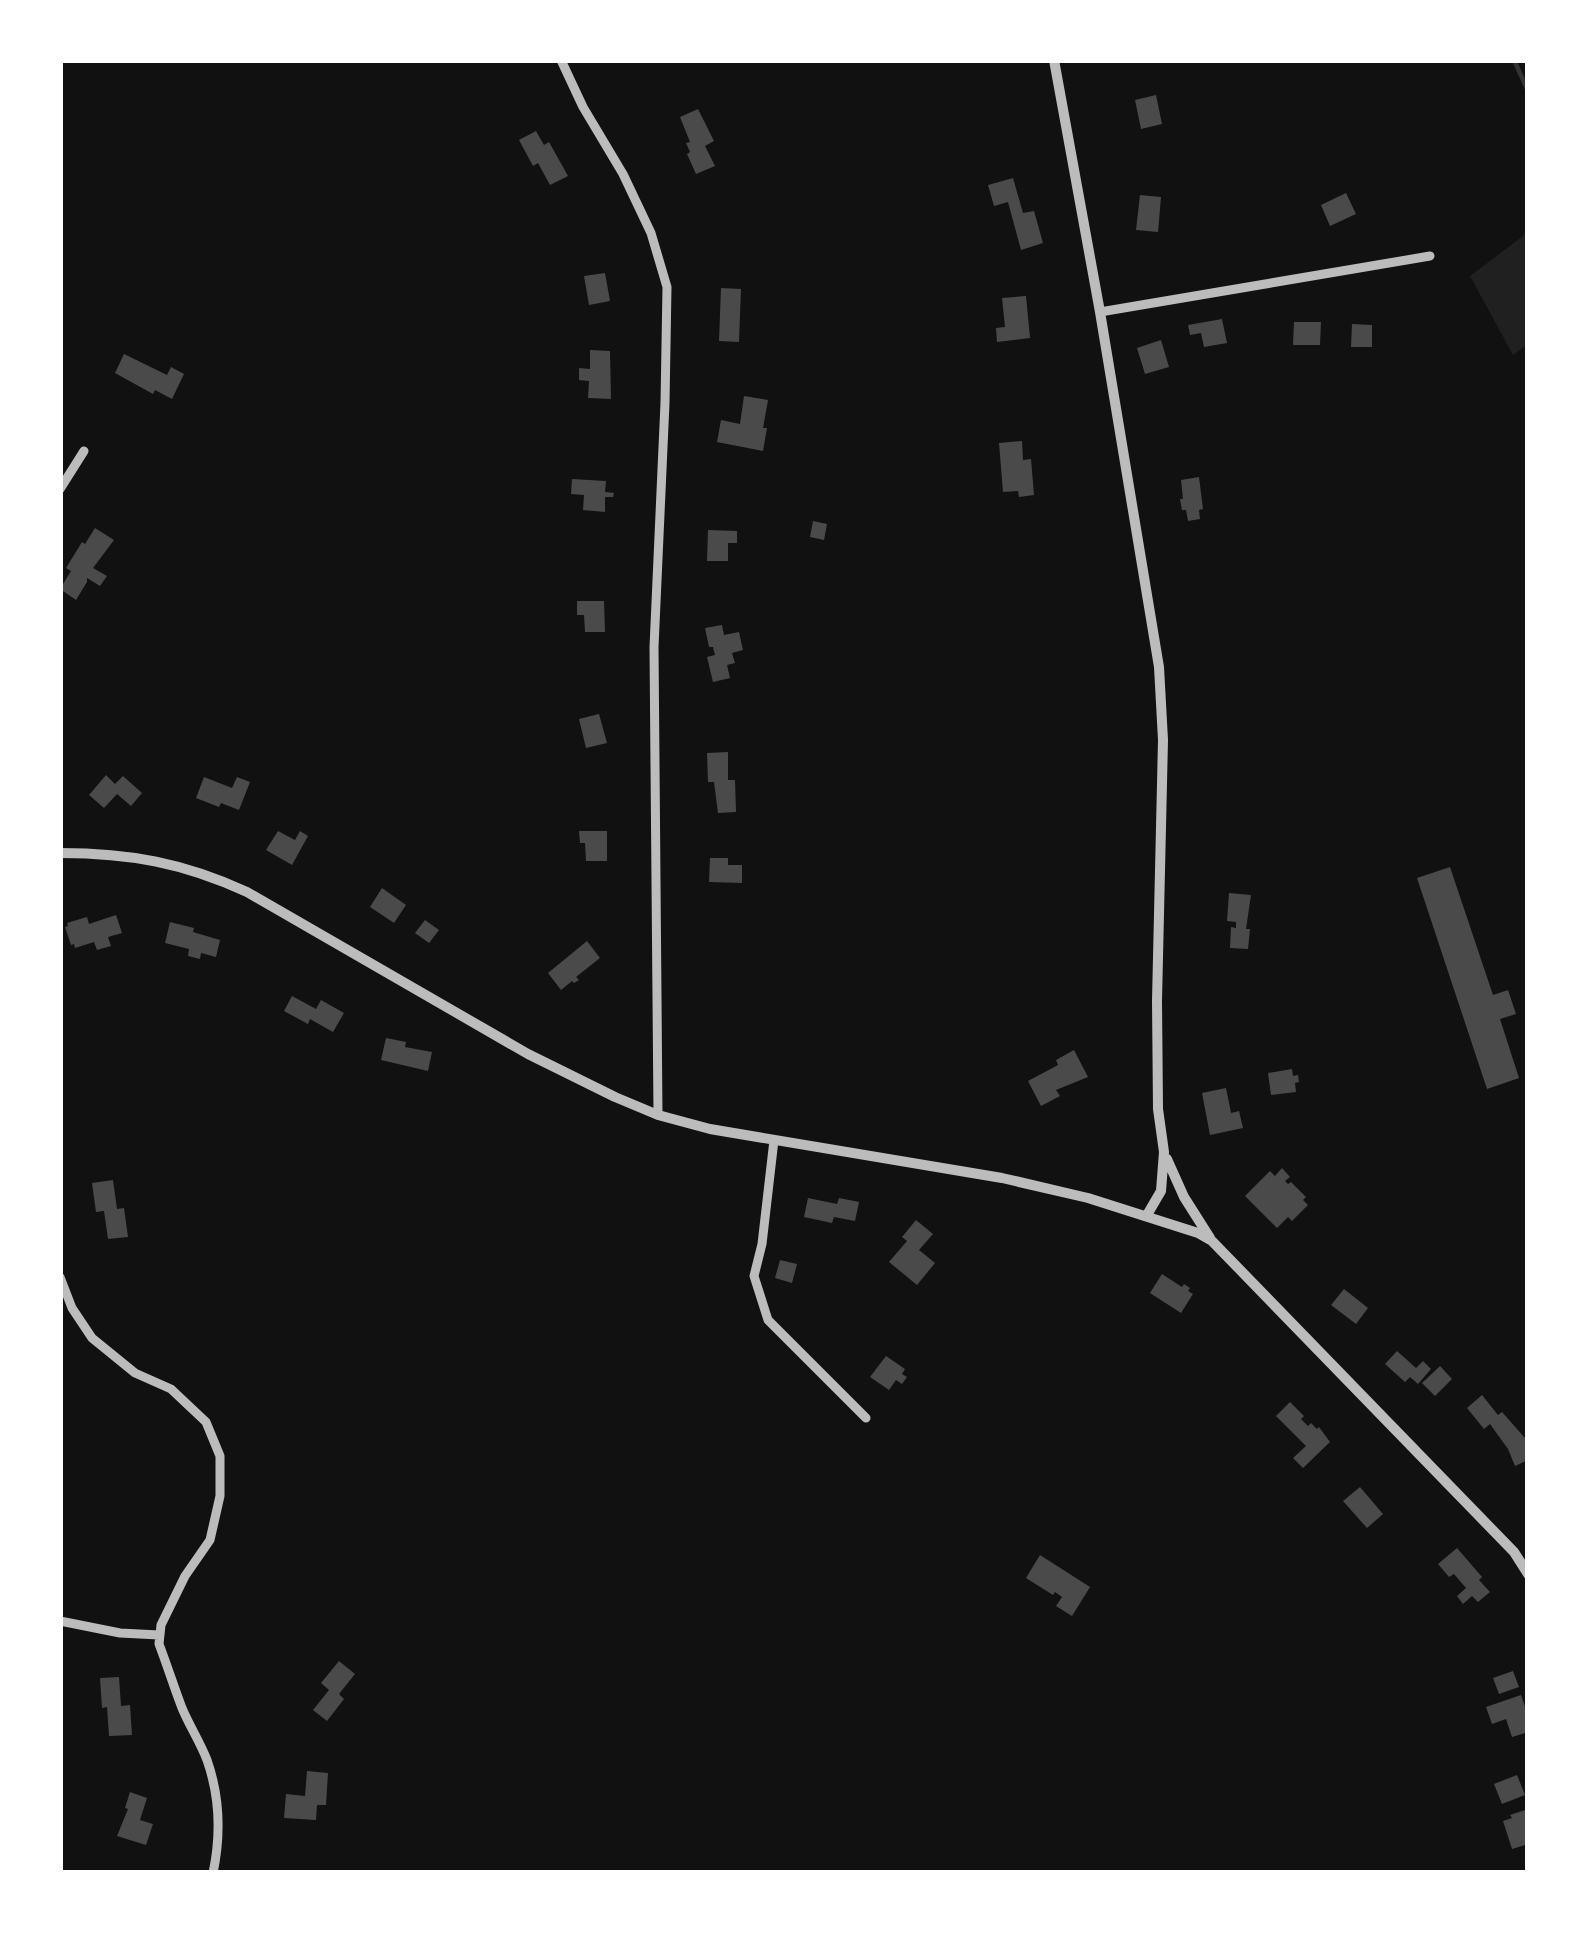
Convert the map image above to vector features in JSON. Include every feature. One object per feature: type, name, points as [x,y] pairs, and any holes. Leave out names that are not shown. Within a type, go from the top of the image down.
[{"type":"street","points":[[561,60],[633,193],[667,287],[654,647],[658,1115]]},
{"type":"street","points":[[1054,60],[1159,667],[1158,1109],[1164,1152],[1161,1191],[1147,1215]]},
{"type":"street","points":[[1100,312],[1430,256]]},
{"type":"street","points":[[60,489],[84,451]]},
{"type":"street","points":[[60,853],[140,857],[212,875],[528,1054],[658,1115],[710,1130],[1002,1178],[1147,1215],[1212,1240]]},
{"type":"street","points":[[775,1140],[754,1276],[768,1320],[866,1418]]},
{"type":"street","points":[[1164,1152],[1184,1197],[1212,1240],[1514,1552],[1528,1574]]},
{"type":"street","points":[[60,1277],[72,1308],[92,1338],[135,1373],[171,1389],[206,1422],[220,1456],[220,1496],[210,1540],[185,1576],[159,1635],[182,1708],[214,1782],[219,1828],[213,1873]]},
{"type":"street","points":[[1514,1552],[1528,1555]]},
{"type":"street","points":[[60,1621],[159,1635]]},
{"type":"shaded area","points":[[1528,227],[1528,344],[1513,355],[1470,276],[1523,236]]},
{"type":"building","points":[[1156,95],[1162,124],[1141,129],[1135,100]]},
{"type":"building","points":[[698,109],[714,141],[705,146],[715,166],[696,174],[680,117]]},
{"type":"building","points":[[536,131],[544,145],[549,142],[568,176],[550,185],[519,140]]},
{"type":"building","points":[[1013,178],[1023,213],[1034,211],[1043,243],[1021,250],[1008,202],[994,206],[988,185]]},
{"type":"building","points":[[1346,193],[1356,214],[1330,226],[1321,205]]},
{"type":"building","points":[[1140,195],[1161,197],[1158,232],[1136,230]]},
{"type":"building","points":[[605,273],[610,301],[589,305],[584,276]]},
{"type":"building","points":[[721,288],[741,289],[739,342],[719,341]]},
{"type":"building","points":[[1026,296],[1030,338],[997,342],[996,328],[1005,327],[1002,298]]},
{"type":"building","points":[[1222,319],[1227,343],[1204,347],[1201,333],[1190,335],[1188,325]]},
{"type":"building","points":[[1294,322],[1321,322],[1320,345],[1293,345]]},
{"type":"building","points":[[1352,324],[1372,325],[1372,347],[1351,347]]},
{"type":"building","points":[[1161,340],[1169,367],[1145,374],[1137,348]]},
{"type":"building","points":[[590,350],[610,351],[611,399],[588,398],[589,381],[579,380],[579,368],[590,369]]},
{"type":"building","points":[[124,354],[167,375],[171,367],[184,374],[172,399],[115,373]]},
{"type":"building","points":[[744,396],[768,400],[763,451],[717,442],[721,420],[740,424]]},
{"type":"building","points":[[1022,441],[1023,460],[1031,459],[1034,495],[1019,497],[1018,491],[1003,492],[999,443]]},
{"type":"building","points":[[1199,477],[1203,509],[1200,519],[1188,521],[1180,499],[1181,480]]},
{"type":"building","points":[[572,479],[606,481],[605,492],[614,493],[605,497],[605,512],[583,510],[584,495],[571,494]]},
{"type":"building","points":[[813,521],[827,524],[824,540],[810,537]]},
{"type":"building","points":[[95,528],[114,540],[93,568],[107,576],[100,586],[87,578],[76,600],[60,589],[71,571],[66,568]]},
{"type":"building","points":[[708,530],[737,531],[737,543],[728,543],[728,561],[707,561]]},
{"type":"building","points":[[577,601],[604,601],[605,632],[585,632]]},
{"type":"building","points":[[722,625],[724,635],[739,632],[743,650],[732,653],[735,663],[727,665],[730,678],[713,682],[707,657],[715,655],[705,628]]},
{"type":"building","points":[[599,714],[607,743],[586,748],[579,719]]},
{"type":"building","points":[[728,752],[728,780],[735,780],[736,812],[718,813],[714,782],[708,782],[707,753]]},
{"type":"building","points":[[106,775],[115,784],[123,776],[142,793],[131,806],[117,794],[104,808],[89,795]]},
{"type":"building","points":[[204,777],[232,788],[237,777],[250,782],[239,810],[196,798]]},
{"type":"building","points":[[278,831],[295,840],[300,831],[308,836],[292,865],[266,850]]},
{"type":"building","points":[[579,831],[607,831],[607,861],[586,861]]},
{"type":"building","points":[[710,858],[728,858],[728,865],[742,865],[742,883],[709,882]]},
{"type":"building","points":[[1450,867],[1493,995],[1508,990],[1516,1014],[1500,1019],[1519,1078],[1487,1089],[1417,878]]},
{"type":"building","points":[[382,888],[406,905],[394,923],[370,907]]},
{"type":"building","points":[[1229,893],[1251,895],[1248,949],[1230,948],[1231,927],[1236,928],[1236,922],[1227,921]]},
{"type":"building","points":[[116,915],[122,933],[108,937],[111,946],[97,950],[94,942],[71,945],[67,923],[87,917],[89,924]]},
{"type":"building","points":[[425,920],[439,930],[429,943],[415,933]]},
{"type":"building","points":[[170,922],[220,940],[216,957],[188,956],[189,949],[165,943]]},
{"type":"building","points":[[587,941],[600,958],[576,977],[579,980],[561,990],[548,973]]},
{"type":"building","points":[[292,996],[316,1009],[321,1000],[344,1013],[333,1032],[310,1019],[308,1024],[284,1011]]},
{"type":"building","points":[[386,1038],[432,1052],[428,1071],[381,1060]]},
{"type":"building","points":[[1074,1050],[1088,1077],[1056,1090],[1060,1096],[1041,1106],[1028,1081]]},
{"type":"building","points":[[1292,1069],[1293,1076],[1298,1075],[1296,1092],[1271,1095],[1268,1073]]},
{"type":"building","points":[[1226,1088],[1231,1113],[1239,1111],[1243,1128],[1210,1135],[1202,1093]]},
{"type":"building","points":[[1282,1168],[1290,1177],[1285,1181],[1306,1197],[1303,1200],[1308,1205],[1277,1228],[1245,1196],[1270,1171],[1275,1176]]},
{"type":"building","points":[[113,1180],[128,1237],[108,1239],[104,1211],[96,1212],[92,1183]]},
{"type":"building","points":[[808,1198],[837,1204],[839,1198],[859,1202],[855,1221],[834,1217],[832,1223],[804,1217]]},
{"type":"building","points":[[916,1220],[933,1234],[919,1250],[935,1263],[917,1285],[889,1262],[907,1241],[902,1237]]},
{"type":"building","points":[[780,1260],[797,1264],[792,1283],[775,1278]]},
{"type":"building","points":[[1162,1274],[1193,1294],[1181,1313],[1150,1293]]},
{"type":"building","points":[[1344,1289],[1368,1308],[1356,1324],[1331,1305]]},
{"type":"building","points":[[1397,1351],[1416,1368],[1423,1361],[1431,1369],[1418,1384],[1410,1377],[1405,1382],[1385,1364]]},
{"type":"building","points":[[886,1356],[905,1369],[902,1374],[907,1377],[902,1384],[896,1380],[889,1390],[870,1377]]},
{"type":"building","points":[[1440,1366],[1452,1379],[1435,1396],[1422,1383]]},
{"type":"building","points":[[1482,1395],[1525,1438],[1528,1460],[1515,1466],[1490,1424],[1484,1429],[1467,1408]]},
{"type":"building","points":[[1290,1402],[1308,1426],[1319,1427],[1330,1442],[1303,1468],[1293,1458],[1306,1446],[1276,1416]]},
{"type":"building","points":[[1360,1487],[1383,1514],[1367,1528],[1343,1501]]},
{"type":"building","points":[[1457,1548],[1490,1592],[1478,1602],[1472,1596],[1463,1604],[1457,1596],[1466,1588],[1438,1564]]},
{"type":"building","points":[[1040,1555],[1090,1587],[1072,1616],[1056,1606],[1062,1597],[1026,1578]]},
{"type":"building","points":[[339,1661],[355,1674],[327,1721],[313,1710],[329,1690],[321,1683]]},
{"type":"building","points":[[1513,1671],[1519,1687],[1499,1694],[1493,1678]]},
{"type":"building","points":[[119,1677],[121,1706],[130,1705],[132,1735],[109,1736],[100,1678]]},
{"type":"building","points":[[1521,1695],[1528,1732],[1512,1737],[1506,1719],[1492,1724],[1486,1707]]},
{"type":"building","points":[[307,1771],[328,1773],[326,1805],[317,1805],[316,1820],[284,1818],[286,1794],[305,1796]]},
{"type":"building","points":[[1517,1775],[1525,1795],[1502,1804],[1494,1784]]},
{"type":"building","points":[[130,1792],[147,1798],[140,1820],[153,1824],[146,1845],[117,1836]]},
{"type":"building","points":[[1528,1809],[1528,1844],[1512,1849],[1503,1821]]},
{"type":"waterway","points":[[1514,60],[1528,91]]}]
